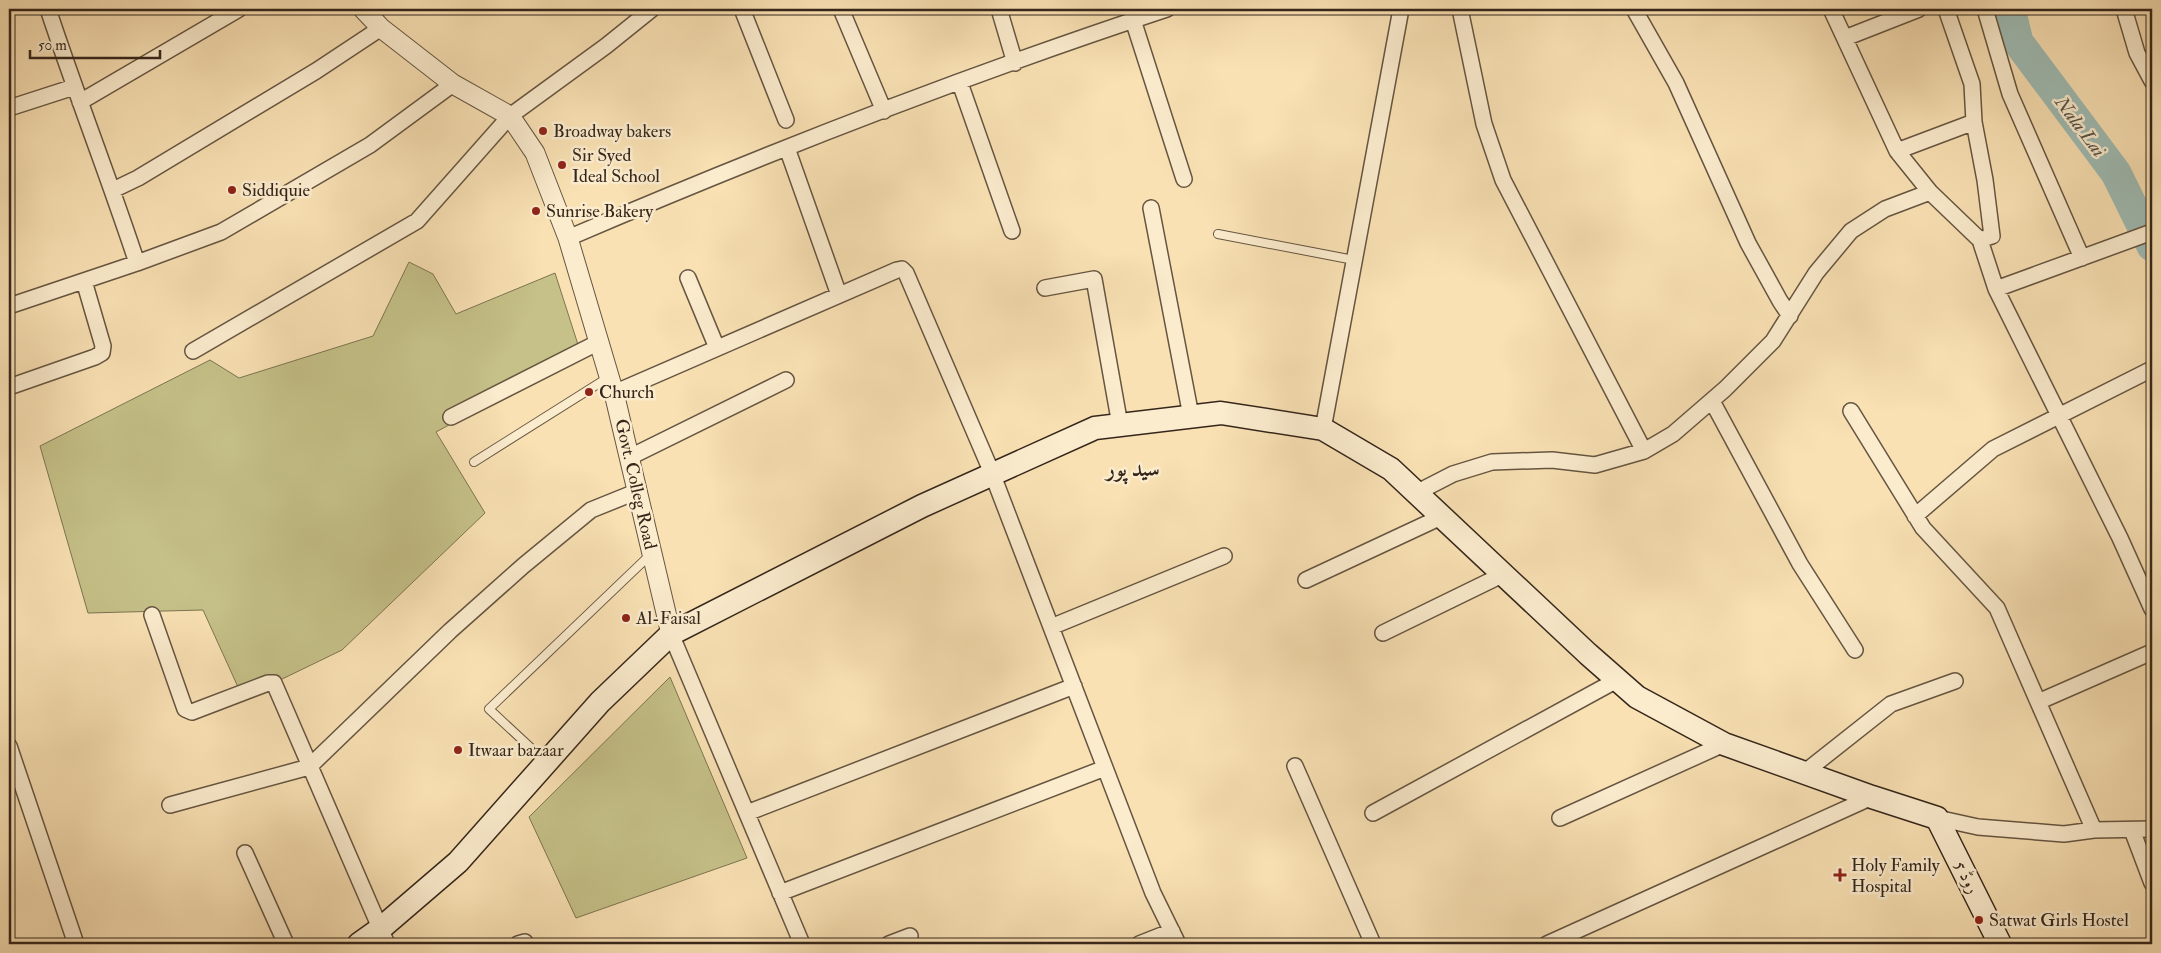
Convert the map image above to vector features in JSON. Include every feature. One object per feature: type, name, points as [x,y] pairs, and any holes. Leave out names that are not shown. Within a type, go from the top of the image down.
[{"type":"main road","points":[[359,944],[383,937],[458,862],[545,761],[600,702],[671,634],[922,506],[1095,428],[1221,413],[1323,429],[1391,469],[1502,575],[1638,697],[1724,744],[1872,798],[1938,818]]},
{"type":"main road","name":"روڈ 5","points":[[1938,818],[2000,944]]},
{"type":"street","points":[[48,9],[137,263]]},
{"type":"street","points":[[80,102],[239,9]]},
{"type":"street","name":"Govt. Colleg Road","points":[[363,9],[381,28],[453,84],[510,116],[535,153],[568,238],[612,385],[671,634]]},
{"type":"street","points":[[193,351],[417,221],[510,116],[606,46],[652,9]]},
{"type":"street","points":[[742,9],[786,120]]},
{"type":"street","points":[[841,9],[884,111]]},
{"type":"street","points":[[999,9],[1015,63]]},
{"type":"street","points":[[568,238],[786,148],[1132,20],[1167,9]]},
{"type":"street","points":[[1323,429],[1401,9]]},
{"type":"street","points":[[1460,9],[1484,124],[1503,180],[1644,451]]},
{"type":"street","points":[[1634,9],[1676,83],[1748,243],[1790,316]]},
{"type":"street","points":[[1831,9],[1897,151],[1930,192],[1980,240],[1996,289],[2120,538],[2152,609]]},
{"type":"street","points":[[1845,38],[1919,9]]},
{"type":"street","points":[[1946,9],[1972,84],[1974,122],[1985,180],[1992,236],[1980,240]]},
{"type":"street","points":[[1985,9],[2010,94],[2082,258]]},
{"type":"street","points":[[2124,9],[2137,53],[2152,81]]},
{"type":"street","points":[[1132,20],[1184,179]]},
{"type":"street","points":[[112,190],[138,178],[316,71],[381,28]]},
{"type":"street","points":[[960,83],[1012,231]]},
{"type":"street","points":[[9,306],[137,263],[221,232],[370,145],[453,84]]},
{"type":"street","points":[[9,108],[74,87]]},
{"type":"street","points":[[1897,151],[1974,122]]},
{"type":"street","points":[[786,148],[839,295]]},
{"type":"street","points":[[1416,492],[1453,474],[1492,462],[1552,460],[1595,465],[1644,451],[1673,434],[1712,401],[1773,341],[1816,272],[1852,232],[1885,209],[1930,192]]},
{"type":"street","points":[[1151,208],[1191,416]]},
{"type":"street","points":[[1996,289],[2152,232]]},
{"type":"street","points":[[612,385],[717,348],[896,270],[902,269],[906,273],[992,473],[1153,893],[1175,938],[1139,944]]},
{"type":"street","points":[[688,278],[717,348]]},
{"type":"street","points":[[1045,288],[1094,279],[1120,425]]},
{"type":"street","points":[[9,387],[96,358],[102,353],[103,346],[84,281]]},
{"type":"street","points":[[451,417],[599,342]]},
{"type":"street","points":[[1915,516],[1993,449],[2152,369]]},
{"type":"street","points":[[630,457],[786,380]]},
{"type":"street","points":[[1712,401],[1800,564],[1855,650]]},
{"type":"street","points":[[1851,411],[1923,528],[1997,608],[2094,830]]},
{"type":"street","points":[[170,805],[309,767],[450,631],[523,566],[591,510],[638,491]]},
{"type":"street","points":[[1306,580],[1441,516]]},
{"type":"street","points":[[1051,627],[1224,556]]},
{"type":"street","points":[[1384,634],[1502,575]]},
{"type":"street","points":[[152,615],[185,709],[192,712],[268,683],[274,683],[383,937]]},
{"type":"street","points":[[671,634],[802,944]]},
{"type":"street","points":[[2038,702],[2152,652]]},
{"type":"street","points":[[1373,813],[1617,680]]},
{"type":"street","points":[[1804,772],[1891,704],[1955,681]]},
{"type":"street","points":[[747,813],[1074,686]]},
{"type":"street","points":[[1560,818],[1724,744]]},
{"type":"street","points":[[9,746],[76,944]]},
{"type":"street","points":[[1295,766],[1374,944]]},
{"type":"street","points":[[780,893],[1105,768]]},
{"type":"street","points":[[1547,944],[1872,798]]},
{"type":"street","points":[[1938,818],[1978,827],[2064,834],[2094,830],[2152,830]]},
{"type":"street","points":[[2132,830],[2152,883]]},
{"type":"street","points":[[246,853],[286,944]]},
{"type":"street","points":[[889,944],[910,936]]},
{"type":"street","points":[[518,944],[525,942],[526,944]]},
{"type":"lane","points":[[1218,234],[1354,260]]},
{"type":"lane","points":[[474,462],[612,385]]},
{"type":"lane","points":[[545,761],[489,710],[652,552]]},
{"type":"shaded area","points":[[409,262],[433,274],[456,314],[555,273],[581,354],[436,432],[485,513],[342,650],[243,698],[203,610],[88,613],[40,446],[210,360],[239,378],[373,336]]},
{"type":"shaded area","points":[[670,677],[747,858],[576,918],[529,817]]},
{"type":"waterway","name":"Nala Lai","points":[[2010,9],[2018,42],[2116,173],[2152,246]]},
{"type":"place","name":"Broadway bakers","points":[[543,131]]},
{"type":"place","name":"Sir Syed Ideal School","points":[[562,165]]},
{"type":"place","name":"Siddiquie","points":[[232,190]]},
{"type":"place","name":"Sunrise Bakery","points":[[536,211]]},
{"type":"place","name":"Church","points":[[589,392]]},
{"type":"place","name":"Al-Faisal","points":[[626,618]]},
{"type":"place","name":"Itwaar bazaar","points":[[458,750]]},
{"type":"place","name":"Holy Family Hospital","points":[[1840,875]]},
{"type":"place","name":"Satwat Girls Hostel","points":[[1979,920]]},
{"type":"district","name":"سید پور","points":[[1133,468]]}]
